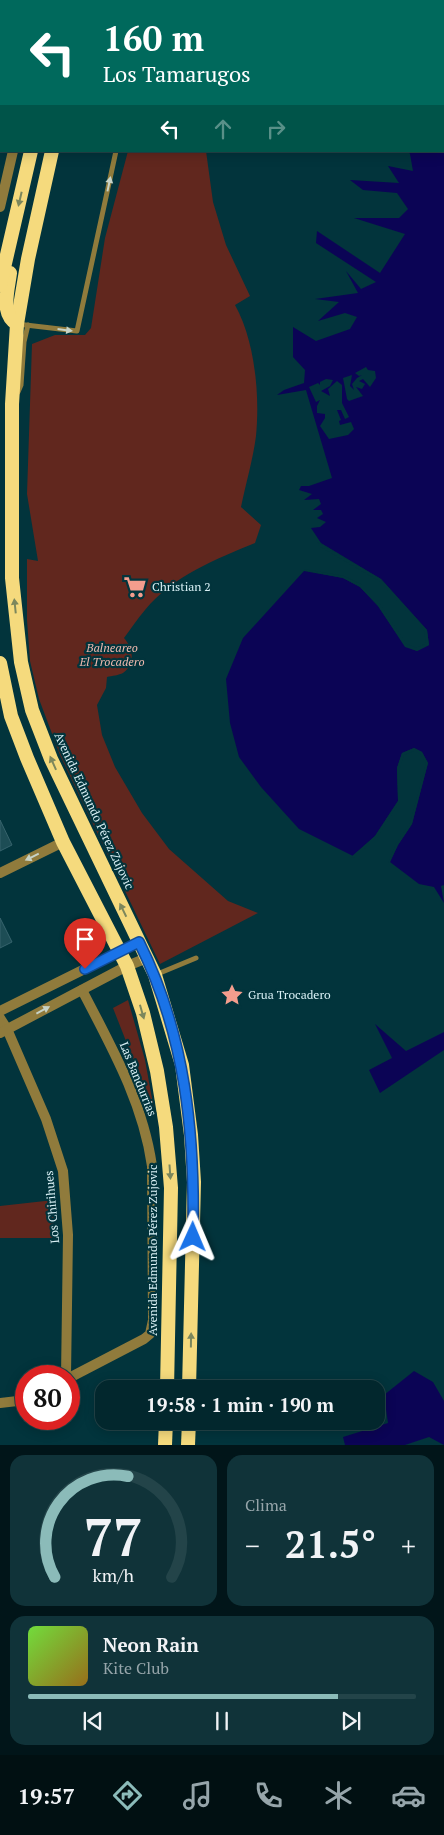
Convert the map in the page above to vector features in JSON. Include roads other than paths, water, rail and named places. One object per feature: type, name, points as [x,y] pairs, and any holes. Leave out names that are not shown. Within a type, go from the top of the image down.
[{"type":"highway","points":[[0,285],[31,152]]},
{"type":"highway","name":"Avenida Edmundo Pérez Zujovic","points":[[52,152],[28,259],[12,404],[12,578],[21,662],[30,700],[51,759],[155,975],[182,1065],[191,1135],[194,1182],[189,1380]]},
{"type":"highway","points":[[8,250],[12,265],[6,312],[10,320],[22,325]]},
{"type":"highway","name":"Avenida Edmundo Pérez Zujovic","points":[[0,663],[11,716],[27,758],[63,842],[127,966],[143,1013],[157,1071],[168,1146],[171,1188],[167,1380]]},
{"type":"highway","points":[[0,700],[11,716]]},
{"type":"highway","points":[[165,1445],[166,1430]]},
{"type":"highway","points":[[188,1445],[189,1430]]},
{"type":"street","points":[[0,207],[4,170],[12,152]]},
{"type":"street","points":[[0,873],[63,842]]},
{"type":"street","points":[[0,1011],[139,942]]},
{"type":"street","points":[[3,1031],[127,966],[147,958]]},
{"type":"street","name":"Las Bandurrias","points":[[80,1371],[150,1334],[152,1310],[152,1166],[149,1148],[138,1107],[128,1082],[82,990]]},
{"type":"street","name":"Los Chirihues","points":[[0,1018],[3,1031],[46,1119],[62,1171],[68,1235],[68,1365]]},
{"type":"street","points":[[0,1403],[15,1401]]},
{"type":"lane","points":[[22,325],[77,332],[116,152]]},
{"type":"lane","points":[[155,975],[196,958]]},
{"type":"place","name":"Christian 2","points":[[135,587]]},
{"type":"place","name":"Grua Trocadero","points":[[232,995]]},
{"type":"park label","name":"Balneareo El Trocadero","points":[[112,655]]}]
